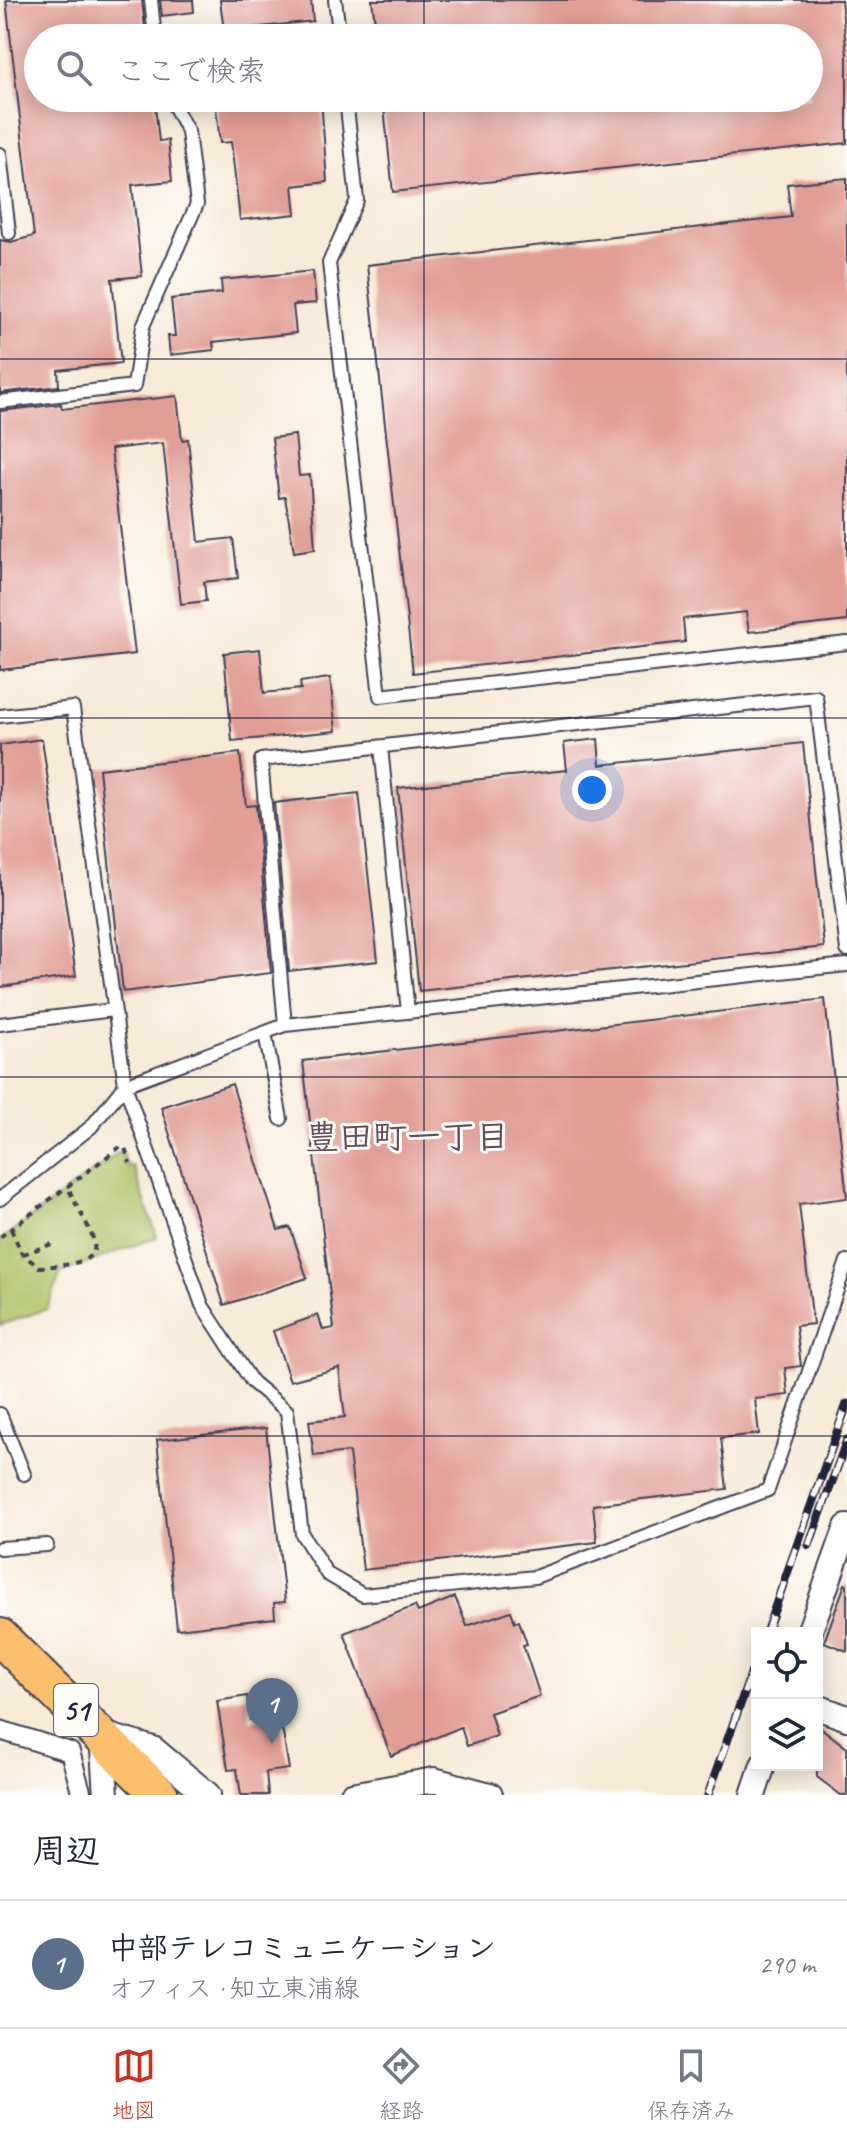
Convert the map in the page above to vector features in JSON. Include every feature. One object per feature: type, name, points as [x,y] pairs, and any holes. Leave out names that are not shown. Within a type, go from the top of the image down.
[{"type":"main road","name":"51","points":[[0,1637],[102,1734],[155,1790]]},
{"type":"street","points":[[811,1627],[845,1539]]},
{"type":"street","points":[[823,1709],[847,1718]]},
{"type":"street","points":[[0,1730],[70,1752],[82,1795]]},
{"type":"street","points":[[108,1791],[102,1734],[153,1749],[208,1795]]},
{"type":"street","points":[[753,1795],[761,1771]]},
{"type":"street","points":[[352,1795],[434,1780],[490,1795]]},
{"type":"lane","points":[[151,0],[154,24]]},
{"type":"lane","points":[[335,0],[338,24]]},
{"type":"lane","points":[[0,402],[134,386],[143,326],[197,204],[188,132],[177,112]]},
{"type":"lane","points":[[348,112],[357,200],[329,263],[380,696],[847,643]]},
{"type":"lane","points":[[0,154],[9,233]]},
{"type":"lane","points":[[285,1025],[261,760],[816,697],[847,950]]},
{"type":"lane","points":[[0,716],[73,708],[125,1085],[202,1305],[252,1382],[287,1411],[302,1534],[327,1574],[363,1595],[535,1577],[768,1490],[847,1261]]},
{"type":"lane","points":[[381,747],[408,1012]]},
{"type":"lane","points":[[0,1199],[91,1127],[125,1085],[285,1025],[847,965]]},
{"type":"lane","points":[[0,1024],[113,1010]]},
{"type":"lane","points":[[265,1033],[281,1119]]},
{"type":"lane","points":[[0,1414],[24,1474]]},
{"type":"lane","points":[[0,1548],[47,1545]]},
{"type":"path","points":[[0,1237],[120,1147],[125,1148],[130,1163]]},
{"type":"path","points":[[11,1229],[22,1254],[39,1267],[81,1262],[91,1255],[96,1244],[95,1235],[68,1187]]},
{"type":"path","points":[[22,1254],[55,1243]]},
{"type":"green space","points":[[122,1150],[127,1166],[133,1166],[157,1237],[61,1273],[47,1309],[0,1325],[0,1241]]},
{"type":"building","points":[[6,0],[142,0],[145,24],[24,24],[24,112],[156,112],[159,141],[168,140],[172,181],[132,185],[142,276],[112,279],[121,363],[58,370],[59,386],[0,393],[0,240],[11,242],[34,236]]},
{"type":"building","points":[[160,0],[193,0],[194,12],[162,16]]},
{"type":"building","points":[[220,0],[311,0],[313,21],[223,24]]},
{"type":"building","points":[[372,0],[841,0],[847,55],[847,143],[393,192],[384,112],[823,112],[823,24],[375,24]]},
{"type":"building","points":[[217,112],[322,112],[327,182],[293,186],[296,214],[240,220],[231,142],[220,143]]},
{"type":"building","points":[[847,178],[847,621],[749,632],[746,612],[683,619],[685,642],[413,673],[367,265],[791,217],[787,184]]},
{"type":"building","points":[[313,271],[316,303],[293,305],[296,333],[213,342],[214,350],[170,355],[168,336],[175,336],[171,299],[222,293],[221,280]]},
{"type":"building","points":[[177,396],[182,440],[188,439],[199,542],[233,538],[238,578],[204,582],[206,601],[181,604],[163,443],[111,449],[135,654],[0,670],[0,411],[61,404],[62,409]]},
{"type":"building","points":[[295,435],[299,476],[310,475],[315,549],[294,552],[285,497],[279,498],[272,438]]},
{"type":"building","points":[[260,649],[264,693],[301,689],[300,682],[330,678],[336,731],[232,741],[224,653]]},
{"type":"building","points":[[42,739],[76,976],[0,987],[0,745]]},
{"type":"building","points":[[598,739],[600,765],[803,743],[824,947],[419,991],[398,788],[567,770],[564,743]]},
{"type":"building","points":[[240,753],[246,806],[256,805],[271,973],[123,992],[99,769]]},
{"type":"building","points":[[359,793],[378,961],[289,971],[274,803]]},
{"type":"building","points":[[825,999],[847,1198],[799,1204],[813,1324],[796,1326],[801,1366],[785,1368],[788,1395],[755,1399],[759,1434],[721,1438],[727,1489],[593,1505],[597,1542],[363,1570],[349,1452],[314,1456],[309,1421],[345,1417],[339,1368],[290,1381],[273,1331],[318,1315],[323,1330],[334,1328],[303,1061]]},
{"type":"building","points":[[232,1084],[278,1230],[290,1227],[307,1278],[224,1305],[161,1107]]},
{"type":"building","points":[[266,1428],[285,1602],[274,1603],[275,1618],[177,1629],[157,1440]]},
{"type":"building","points":[[847,1585],[847,1651],[824,1642]]},
{"type":"building","points":[[455,1597],[467,1626],[511,1611],[515,1622],[519,1621],[527,1644],[523,1645],[540,1696],[490,1713],[497,1736],[467,1746],[461,1727],[391,1756],[344,1633],[415,1606],[418,1612]]},
{"type":"building","points":[[247,1696],[250,1720],[280,1716],[289,1769],[266,1772],[268,1795],[241,1795],[237,1769],[228,1770],[217,1701]]},
{"type":"building","points":[[823,1730],[847,1748],[847,1795],[841,1795],[817,1777],[817,1771],[823,1771]]},
{"type":"railway","points":[[768,1627],[847,1404]]},
{"type":"railway","points":[[809,1545],[847,1440]]},
{"type":"railway","points":[[708,1795],[751,1674]]},
{"type":"place","name":"中部テレコミュニケーション","points":[[272,1744]]},
{"type":"district","name":"豊田町一丁目","points":[[407,1136]]}]
